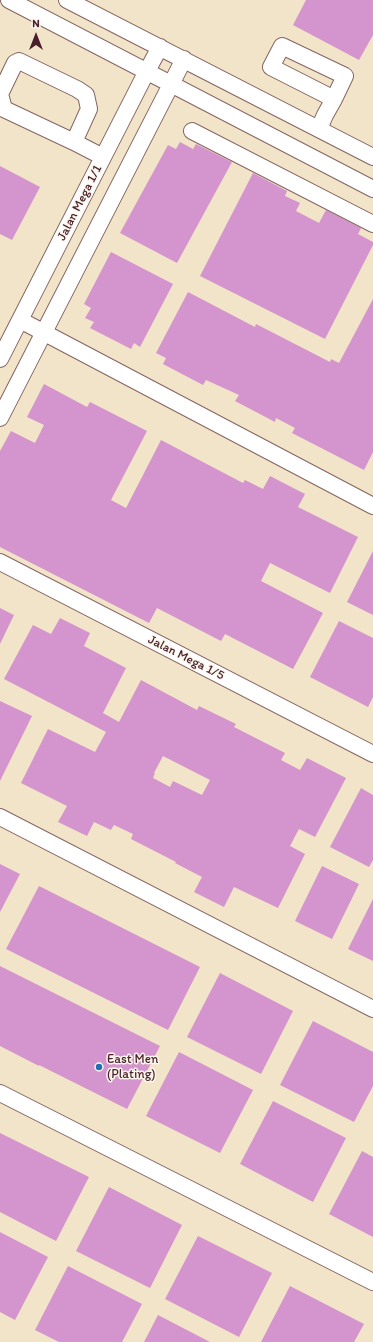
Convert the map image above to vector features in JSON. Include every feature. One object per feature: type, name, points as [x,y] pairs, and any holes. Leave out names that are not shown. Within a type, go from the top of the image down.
[{"type":"street","points":[[10,0],[373,188]]},
{"type":"street","points":[[67,0],[373,157]]},
{"type":"street","name":"Jalan Mega 1/1","points":[[0,358],[160,48]]},
{"type":"street","points":[[0,418],[184,59]]},
{"type":"street","points":[[74,142],[89,109],[86,95],[77,89],[20,61],[15,64],[0,94],[4,109],[103,157]]},
{"type":"street","points":[[319,129],[334,99]]},
{"type":"street","points":[[192,131],[373,224]]},
{"type":"street","points":[[20,320],[373,506]]},
{"type":"street","name":"Jalan Mega 1/5","points":[[0,562],[373,754]]},
{"type":"street","points":[[0,817],[373,1008]]},
{"type":"street","points":[[0,1093],[373,1282]]},
{"type":"building","points":[[306,0],[373,0],[373,35],[359,60],[293,25]]},
{"type":"building","points":[[180,142],[193,149],[196,144],[232,162],[177,263],[120,233],[168,145],[176,149]]},
{"type":"building","points":[[0,166],[40,187],[12,240],[0,234]]},
{"type":"building","points":[[253,173],[287,191],[285,196],[300,203],[296,211],[319,223],[326,210],[361,228],[358,234],[373,242],[373,245],[325,339],[200,276]]},
{"type":"building","points":[[111,252],[173,284],[140,347],[134,343],[131,349],[90,328],[94,322],[85,318],[91,308],[84,304]]},
{"type":"building","points":[[188,292],[255,327],[256,324],[330,362],[331,359],[339,363],[373,299],[373,452],[364,470],[292,433],[295,428],[276,418],[275,422],[235,401],[239,395],[206,380],[203,385],[163,364],[166,358],[156,353]]},
{"type":"building","points":[[44,384],[87,407],[90,402],[147,431],[111,500],[126,508],[161,440],[243,483],[245,480],[263,489],[270,476],[305,494],[298,507],[358,537],[330,593],[270,563],[261,581],[323,613],[293,669],[225,634],[221,641],[157,608],[149,623],[0,547],[0,451],[11,431],[35,443],[44,425],[27,417]]},
{"type":"building","points":[[373,551],[373,615],[347,602]]},
{"type":"building","points":[[0,608],[14,615],[0,644]]},
{"type":"building","points":[[60,618],[90,633],[84,646],[126,668],[103,713],[119,722],[141,680],[197,710],[199,706],[236,724],[234,727],[285,753],[281,760],[300,770],[307,758],[346,778],[315,837],[299,829],[290,846],[305,854],[278,908],[234,887],[224,907],[194,892],[202,877],[131,839],[133,834],[114,825],[111,830],[94,822],[87,836],[58,822],[67,806],[21,783],[48,729],[95,752],[106,732],[4,679],[33,625],[51,634]],"holes":[[[163,756],[210,780],[202,795],[173,781],[170,787],[153,778]]]},
{"type":"building","points":[[339,621],[373,638],[373,697],[368,707],[310,677]]},
{"type":"building","points":[[0,701],[32,716],[0,781]]},
{"type":"building","points":[[361,788],[373,795],[373,860],[369,867],[330,847]]},
{"type":"building","points":[[0,864],[20,874],[0,912]]},
{"type":"building","points":[[322,866],[359,884],[332,939],[295,921]]},
{"type":"building","points":[[39,886],[200,967],[168,1030],[6,949]]},
{"type":"building","points":[[373,899],[373,961],[348,949]]},
{"type":"building","points":[[0,966],[160,1046],[127,1109],[0,1046]]},
{"type":"building","points":[[220,973],[293,1011],[261,1074],[187,1037]]},
{"type":"building","points":[[313,1021],[373,1052],[373,1086],[354,1122],[280,1085]]},
{"type":"building","points":[[179,1052],[253,1090],[220,1153],[146,1116]]},
{"type":"building","points":[[273,1101],[346,1138],[313,1202],[240,1164]]},
{"type":"building","points":[[0,1133],[89,1177],[56,1241],[0,1212]]},
{"type":"building","points":[[362,1151],[373,1157],[373,1237],[329,1214]]},
{"type":"building","points":[[109,1187],[182,1225],[150,1288],[76,1251]]},
{"type":"building","points":[[0,1232],[48,1257],[15,1320],[0,1312]]},
{"type":"building","points":[[198,1236],[272,1273],[239,1337],[165,1299]]},
{"type":"building","points":[[68,1266],[142,1304],[122,1342],[59,1342],[35,1330]]},
{"type":"building","points":[[290,1286],[364,1324],[354,1342],[261,1342]]},
{"type":"building","points":[[158,1315],[210,1342],[144,1342]]},
{"type":"place","name":"East Men (Plating)","points":[[99,1067]]}]
